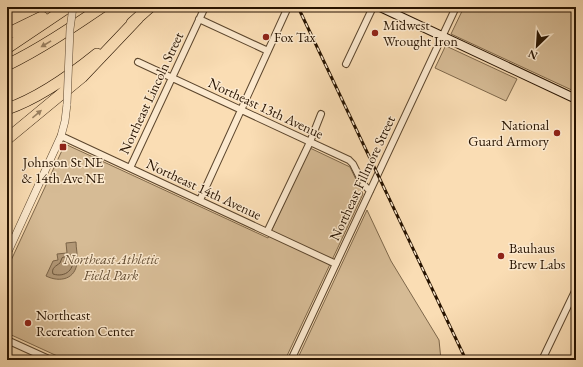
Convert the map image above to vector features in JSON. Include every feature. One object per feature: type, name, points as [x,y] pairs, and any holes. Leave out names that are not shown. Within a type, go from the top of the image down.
[{"type":"highway","points":[[7,34],[31,22],[68,7]]},
{"type":"highway","points":[[7,48],[68,7]]},
{"type":"highway","points":[[7,65],[44,45],[102,7]]},
{"type":"highway","points":[[9,108],[64,79],[150,7]]},
{"type":"highway","points":[[7,139],[82,77],[138,18]]},
{"type":"main road","points":[[380,7],[576,99]]},
{"type":"street","points":[[7,254],[61,136],[67,104],[70,30],[73,7]]},
{"type":"street","name":"Northeast Lincoln Street","points":[[130,168],[205,7]]},
{"type":"street","points":[[200,200],[288,7]]},
{"type":"street","points":[[346,64],[373,7]]},
{"type":"street","name":"Northeast Fillmore Street","points":[[292,360],[456,7]]},
{"type":"street","points":[[199,19],[268,51]]},
{"type":"street","name":"Northeast 13th Avenue","points":[[138,62],[352,162],[363,184],[370,191]]},
{"type":"street","points":[[267,232],[310,142],[321,114]]},
{"type":"street","name":"Northeast 14th Avenue","points":[[61,136],[336,264]]},
{"type":"street","points":[[542,360],[576,289]]},
{"type":"street","points":[[7,340],[43,358],[51,360]]},
{"type":"green space","points":[[464,7],[576,7],[576,92],[451,34]]},
{"type":"green space","points":[[446,46],[517,79],[506,101],[435,68]]},
{"type":"green space","name":"Northeast Athletic Field Park","points":[[65,144],[268,238],[310,148],[350,167],[363,194],[285,360],[66,360],[7,333],[7,269]]},
{"type":"green space","points":[[367,210],[391,261],[439,340],[441,360],[297,360]]},
{"type":"water","points":[[76,242],[77,260],[74,272],[70,276],[62,279],[46,276],[53,261],[58,260],[57,254],[67,253],[66,243]]},
{"type":"railway","points":[[298,7],[466,360]]},
{"type":"place","name":"Midwest Wrought Iron","points":[[375,33]]},
{"type":"place","name":"Fox Tax","points":[[266,37]]},
{"type":"place","name":"National Guard Armory","points":[[557,133]]},
{"type":"place","name":"Johnson St NE & 14th Ave NE","points":[[63,147]]},
{"type":"place","name":"Bauhaus Brew Labs","points":[[501,256]]},
{"type":"place","name":"Northeast Recreation Center","points":[[28,323]]}]
